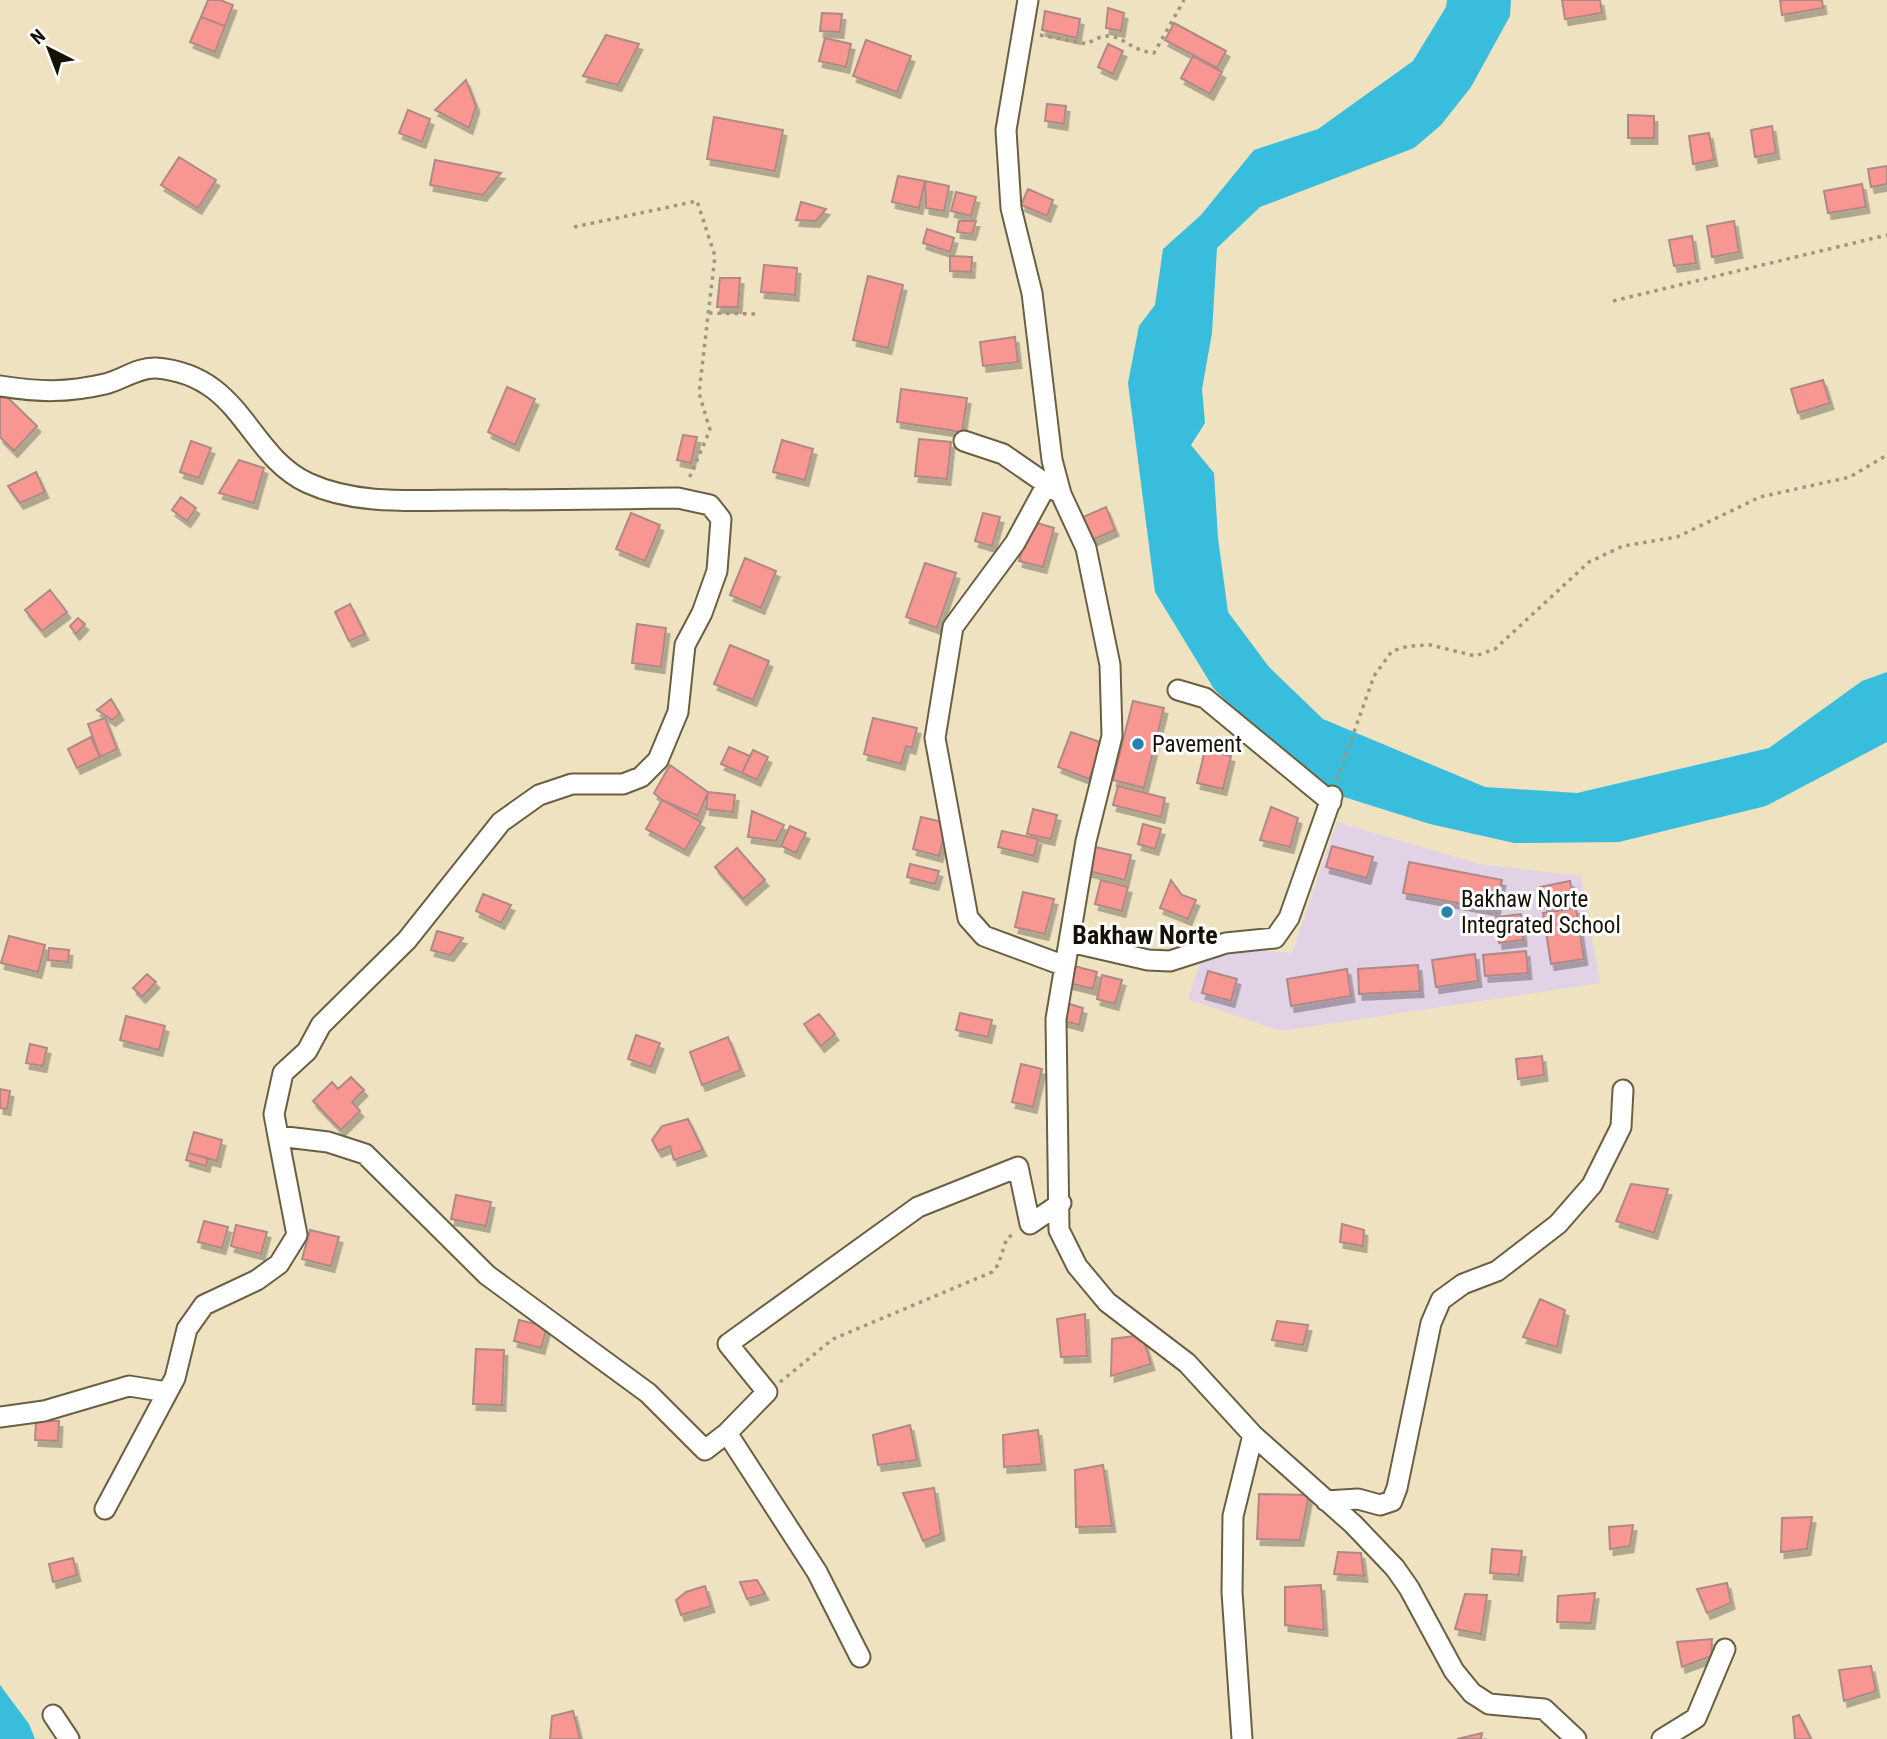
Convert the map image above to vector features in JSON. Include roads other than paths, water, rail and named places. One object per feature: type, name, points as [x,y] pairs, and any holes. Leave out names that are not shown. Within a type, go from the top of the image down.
[{"type":"street","points":[[1028,0],[1006,130],[1011,208],[1032,293],[1054,489],[1086,548],[1111,665],[1112,736],[1086,841],[1056,1019],[1061,1203],[1059,1230],[1077,1266],[1107,1302],[1187,1363],[1253,1435],[1395,1568],[1409,1588],[1454,1671],[1472,1693],[1489,1704],[1544,1709],[1576,1739]]},
{"type":"street","points":[[0,386],[49,393],[108,383],[131,373],[155,368],[204,381],[241,413],[284,470],[310,484],[372,500],[678,498],[710,505],[721,519],[717,571],[685,645],[678,712],[658,760],[641,777],[623,785],[572,784],[540,795],[501,822],[407,940],[321,1025],[307,1051],[283,1073],[274,1114],[298,1235],[279,1264],[257,1280],[204,1305],[187,1329],[175,1378],[105,1509]]},
{"type":"street","points":[[964,441],[1003,454],[1054,489]]},
{"type":"street","points":[[1054,489],[953,627],[935,738],[968,918],[984,936],[1065,966]]},
{"type":"street","points":[[1070,943],[1148,960],[1170,961],[1226,943],[1275,939],[1289,918],[1333,794],[1205,698],[1178,690]]},
{"type":"street","points":[[1326,1501],[1358,1499],[1380,1505],[1392,1501],[1397,1488],[1431,1323],[1441,1300],[1464,1283],[1497,1271],[1558,1224],[1592,1185],[1621,1127],[1623,1090]]},
{"type":"street","points":[[278,1136],[328,1142],[365,1154],[487,1275],[648,1393],[705,1450],[727,1433],[767,1392],[729,1344],[918,1207],[1018,1167],[1030,1224],[1061,1203]]},
{"type":"street","points":[[0,1417],[44,1411],[129,1385],[167,1392]]},
{"type":"street","points":[[727,1433],[817,1572],[860,1657]]},
{"type":"street","points":[[1242,1739],[1232,1592],[1233,1516],[1253,1435]]},
{"type":"street","points":[[1661,1739],[1696,1718],[1725,1649]]},
{"type":"street","points":[[53,1715],[69,1739]]},
{"type":"water","points":[[1447,0],[1511,0],[1510,16],[1471,87],[1441,125],[1414,148],[1260,207],[1217,248],[1212,333],[1202,389],[1205,423],[1191,445],[1214,473],[1218,538],[1228,612],[1269,667],[1323,719],[1485,787],[1577,793],[1769,748],[1862,681],[1887,672],[1887,742],[1766,806],[1619,842],[1514,843],[1430,824],[1344,797],[1285,758],[1214,689],[1155,592],[1128,383],[1139,326],[1155,305],[1163,249],[1201,215],[1254,150],[1318,129],[1413,61],[1446,7]]},
{"type":"water","points":[[0,1685],[29,1724],[35,1739],[0,1739]]},
{"type":"place","name":"Pavement","points":[[1138,744]]},
{"type":"place","name":"Bakhaw Norte Integrated School","points":[[1447,912]]},
{"type":"district","name":"Bakhaw Norte","points":[[1145,935]]}]
